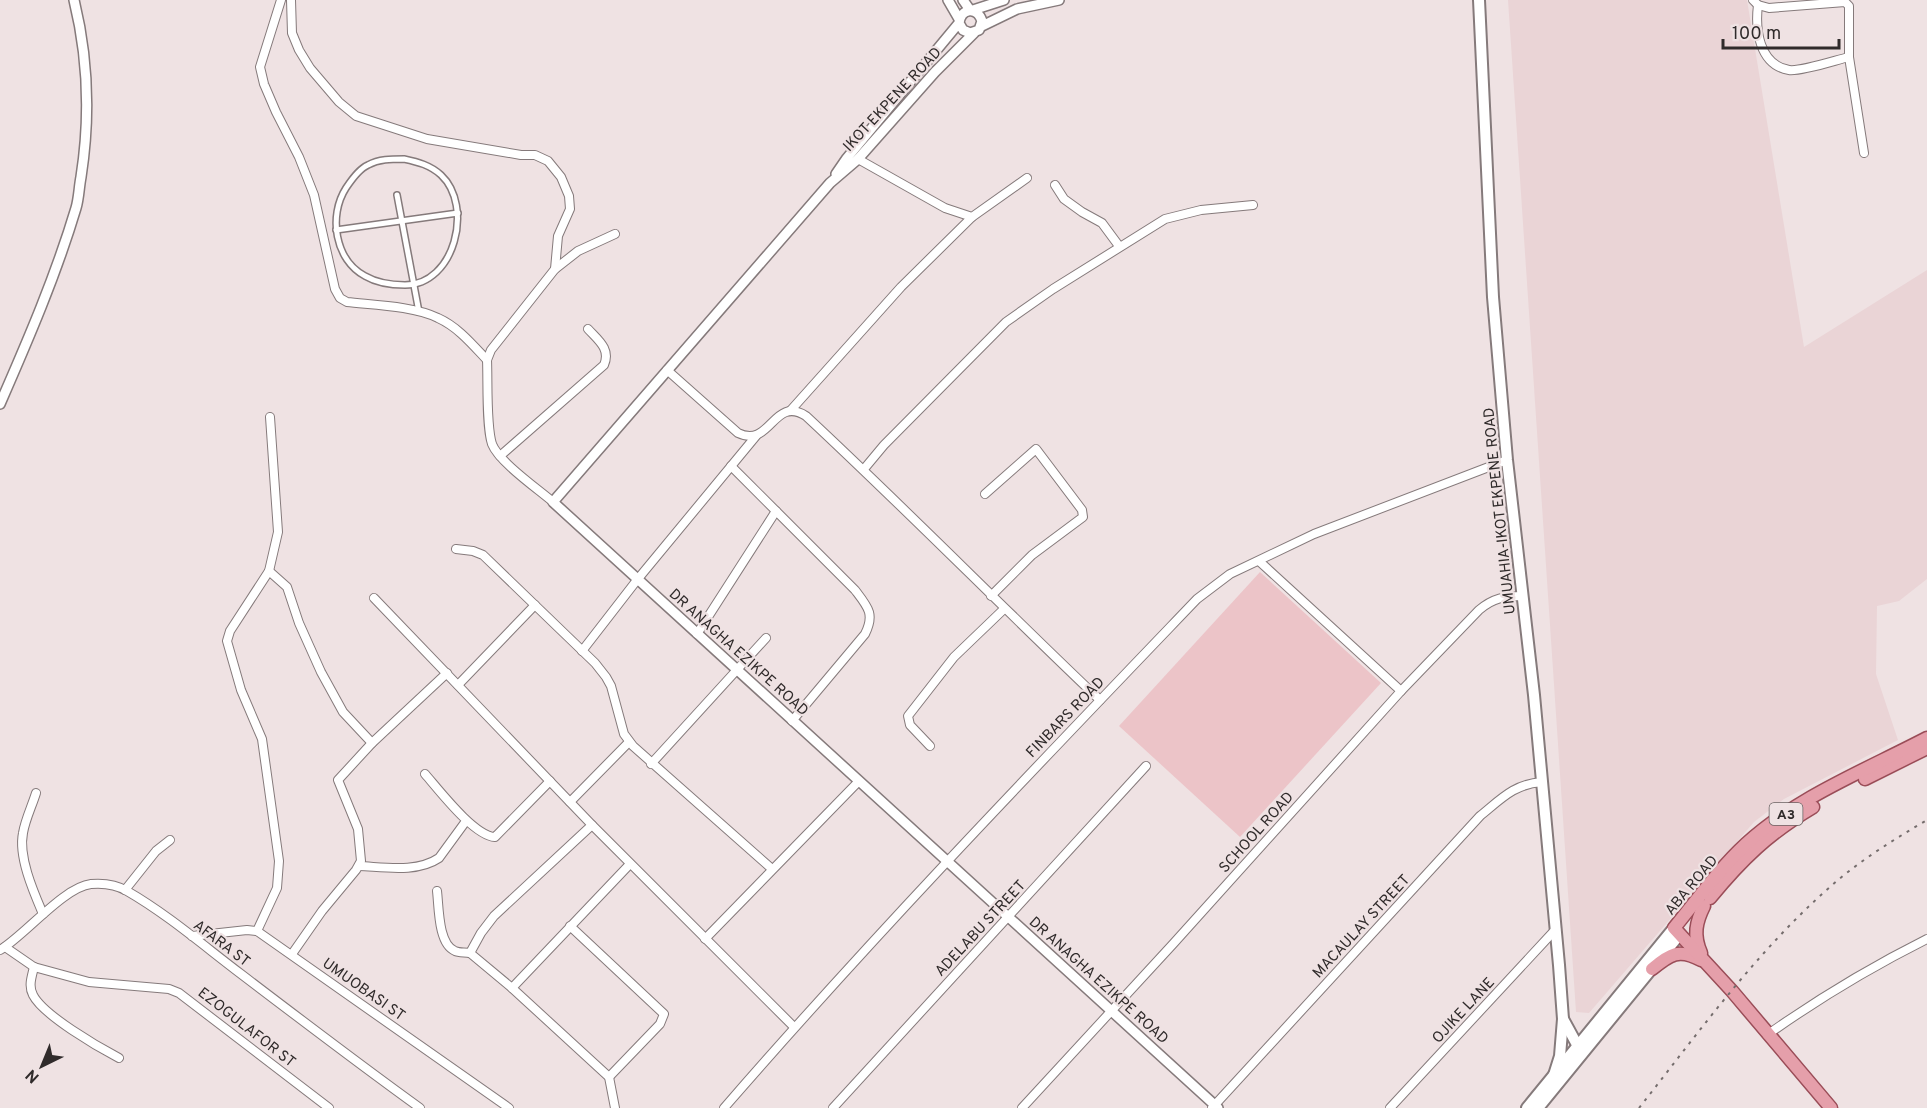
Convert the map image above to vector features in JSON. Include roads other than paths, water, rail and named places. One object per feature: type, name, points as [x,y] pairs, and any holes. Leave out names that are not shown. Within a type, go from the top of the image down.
[{"type":"main road","name":"UMUAHIA-IKOT EKPENE ROAD","points":[[1479,0],[1493,297],[1507,460],[1542,782],[1563,1019]]},
{"type":"main road","name":"ABA ROAD","points":[[1527,1108],[1554,1075],[1577,1054],[1587,1035],[1677,931],[1704,906],[1737,866],[1771,834],[1927,738]]},
{"type":"main road","name":"ABA ROAD","points":[[1538,1108],[1577,1054],[1652,969],[1724,867],[1766,828],[1807,800],[1892,761],[1927,748]]},
{"type":"main road","points":[[1704,906],[1695,933],[1705,962]]},
{"type":"main road","points":[[1677,931],[1831,1108]]},
{"type":"main road","points":[[1652,969],[1667,957],[1678,953],[1689,954],[1705,962]]},
{"type":"main road","points":[[1563,1019],[1577,1054]]},
{"type":"main road","points":[[1554,1075],[1560,1056],[1563,1019]]},
{"type":"main road","points":[[1568,1031],[1578,1037],[1587,1035]]},
{"type":"main road","points":[[1561,1044],[1577,1054]]},
{"type":"street","points":[[0,404],[45,294],[76,206],[86,147],[86,76],[79,20],[74,0]]},
{"type":"street","points":[[281,0],[261,67],[264,84],[299,157],[314,195],[335,289],[340,298],[347,302],[398,307],[437,317],[463,334],[487,360]]},
{"type":"street","points":[[291,0],[292,33],[299,50],[310,68],[339,102],[356,116],[427,139],[521,156],[535,155],[548,161],[561,177],[569,196],[570,209],[558,236],[555,269]]},
{"type":"street","points":[[948,0],[963,30],[970,33],[978,29],[981,16],[971,10],[963,0]]},
{"type":"street","points":[[615,234],[578,251],[555,269],[491,350],[487,360],[490,432],[493,445],[500,456],[553,502],[830,183],[847,158],[959,21],[961,14],[1004,0]]},
{"type":"street","name":"IKOT EKPENE ROAD","points":[[830,183],[858,159],[935,72],[978,29],[1017,9],[1059,0]]},
{"type":"street","points":[[1849,57],[1791,70],[1774,63],[1761,46],[1756,24],[1756,2],[1769,8],[1845,2],[1849,6],[1849,57],[1864,153]]},
{"type":"street","points":[[404,159],[433,169],[446,180],[458,213],[456,239],[445,262],[432,276],[414,284],[390,284],[364,276],[350,264],[345,256],[336,230],[338,208],[348,185],[366,165],[385,160],[404,159]]},
{"type":"street","points":[[858,159],[945,208],[972,217]]},
{"type":"street","points":[[791,410],[901,287],[972,217],[1027,178]]},
{"type":"street","points":[[1055,184],[1064,199],[1102,223],[1119,246]]},
{"type":"street","points":[[397,195],[419,312]]},
{"type":"street","points":[[864,469],[884,445],[1006,322],[1119,246],[1165,219],[1201,210],[1253,205]]},
{"type":"street","points":[[336,230],[458,213]]},
{"type":"street","points":[[500,456],[604,365],[607,358],[606,350],[588,329]]},
{"type":"street","points":[[667,370],[738,433],[751,439]]},
{"type":"street","points":[[582,651],[751,439],[785,412],[798,410],[864,469],[1004,609],[1100,700]]},
{"type":"street","points":[[192,936],[257,931],[277,888],[279,861],[262,739],[241,690],[227,640],[230,631],[269,571],[278,532],[270,417]]},
{"type":"street","points":[[985,494],[1036,449],[1082,510],[1083,517],[1032,555],[991,596]]},
{"type":"street","name":"FINBARS ROAD","points":[[724,1108],[794,1027],[947,861],[1197,599],[1230,574],[1314,534],[1507,460]]},
{"type":"street","points":[[731,466],[855,590],[870,612],[870,622],[864,634],[792,721]]},
{"type":"street","name":"DR ANAGHA EZIKPE ROAD","points":[[553,502],[1215,1107]]},
{"type":"street","points":[[697,634],[776,511]]},
{"type":"street","points":[[456,549],[483,555],[595,663],[611,686],[624,734],[629,742],[651,764],[772,869]]},
{"type":"street","points":[[1259,561],[1401,691]]},
{"type":"street","points":[[269,571],[287,586],[299,623],[321,672],[343,711],[372,743]]},
{"type":"street","name":"SCHOOL ROAD","points":[[1022,1108],[1401,691],[1479,610],[1490,601],[1507,596],[1523,596]]},
{"type":"street","points":[[374,598],[630,864],[794,1027]]},
{"type":"street","points":[[458,685],[535,605]]},
{"type":"street","points":[[930,746],[910,725],[908,716],[954,657],[1004,609]]},
{"type":"street","points":[[651,764],[766,638]]},
{"type":"street","points":[[292,954],[361,861],[358,828],[338,780],[372,743],[447,673]]},
{"type":"street","points":[[570,802],[629,742]]},
{"type":"street","name":"ADELABU STREET","points":[[833,1108],[1146,766]]},
{"type":"street","points":[[425,774],[466,820],[489,837],[495,837],[550,781]]},
{"type":"street","points":[[705,939],[859,781]]},
{"type":"street","name":"MACAULAY STREET","points":[[1215,1107],[1480,816],[1512,790],[1528,783],[1542,782]]},
{"type":"street","points":[[36,794],[22,834],[27,871],[43,914]]},
{"type":"street","points":[[359,866],[404,868],[433,862],[439,858],[466,820]]},
{"type":"street","points":[[470,953],[494,916],[592,825]]},
{"type":"street","points":[[125,890],[156,850],[170,840]]},
{"type":"street","points":[[513,988],[630,864]]},
{"type":"street","name":"AFARA ST","points":[[3,949],[43,914],[79,887],[101,884],[125,890],[192,936],[420,1108]]},
{"type":"street","points":[[437,891],[442,932],[446,944],[454,951],[470,953],[513,988],[609,1077],[615,1108]]},
{"type":"street","points":[[570,926],[664,1014],[660,1024],[609,1077]]},
{"type":"street","name":"OJIKE LANE","points":[[1390,1108],[1556,929]]},
{"type":"street","name":"UMUOBASI ST","points":[[257,931],[509,1108]]},
{"type":"street","points":[[1767,1035],[1818,999],[1927,939]]},
{"type":"street","name":"EZOGULAFOR ST","points":[[3,949],[34,967],[89,982],[169,989],[179,993],[329,1108]]},
{"type":"street","points":[[34,967],[30,986],[33,996],[51,1014],[119,1058]]},
{"type":"railway","points":[[1639,1108],[1729,993],[1777,938],[1853,868],[1927,820]]}]
